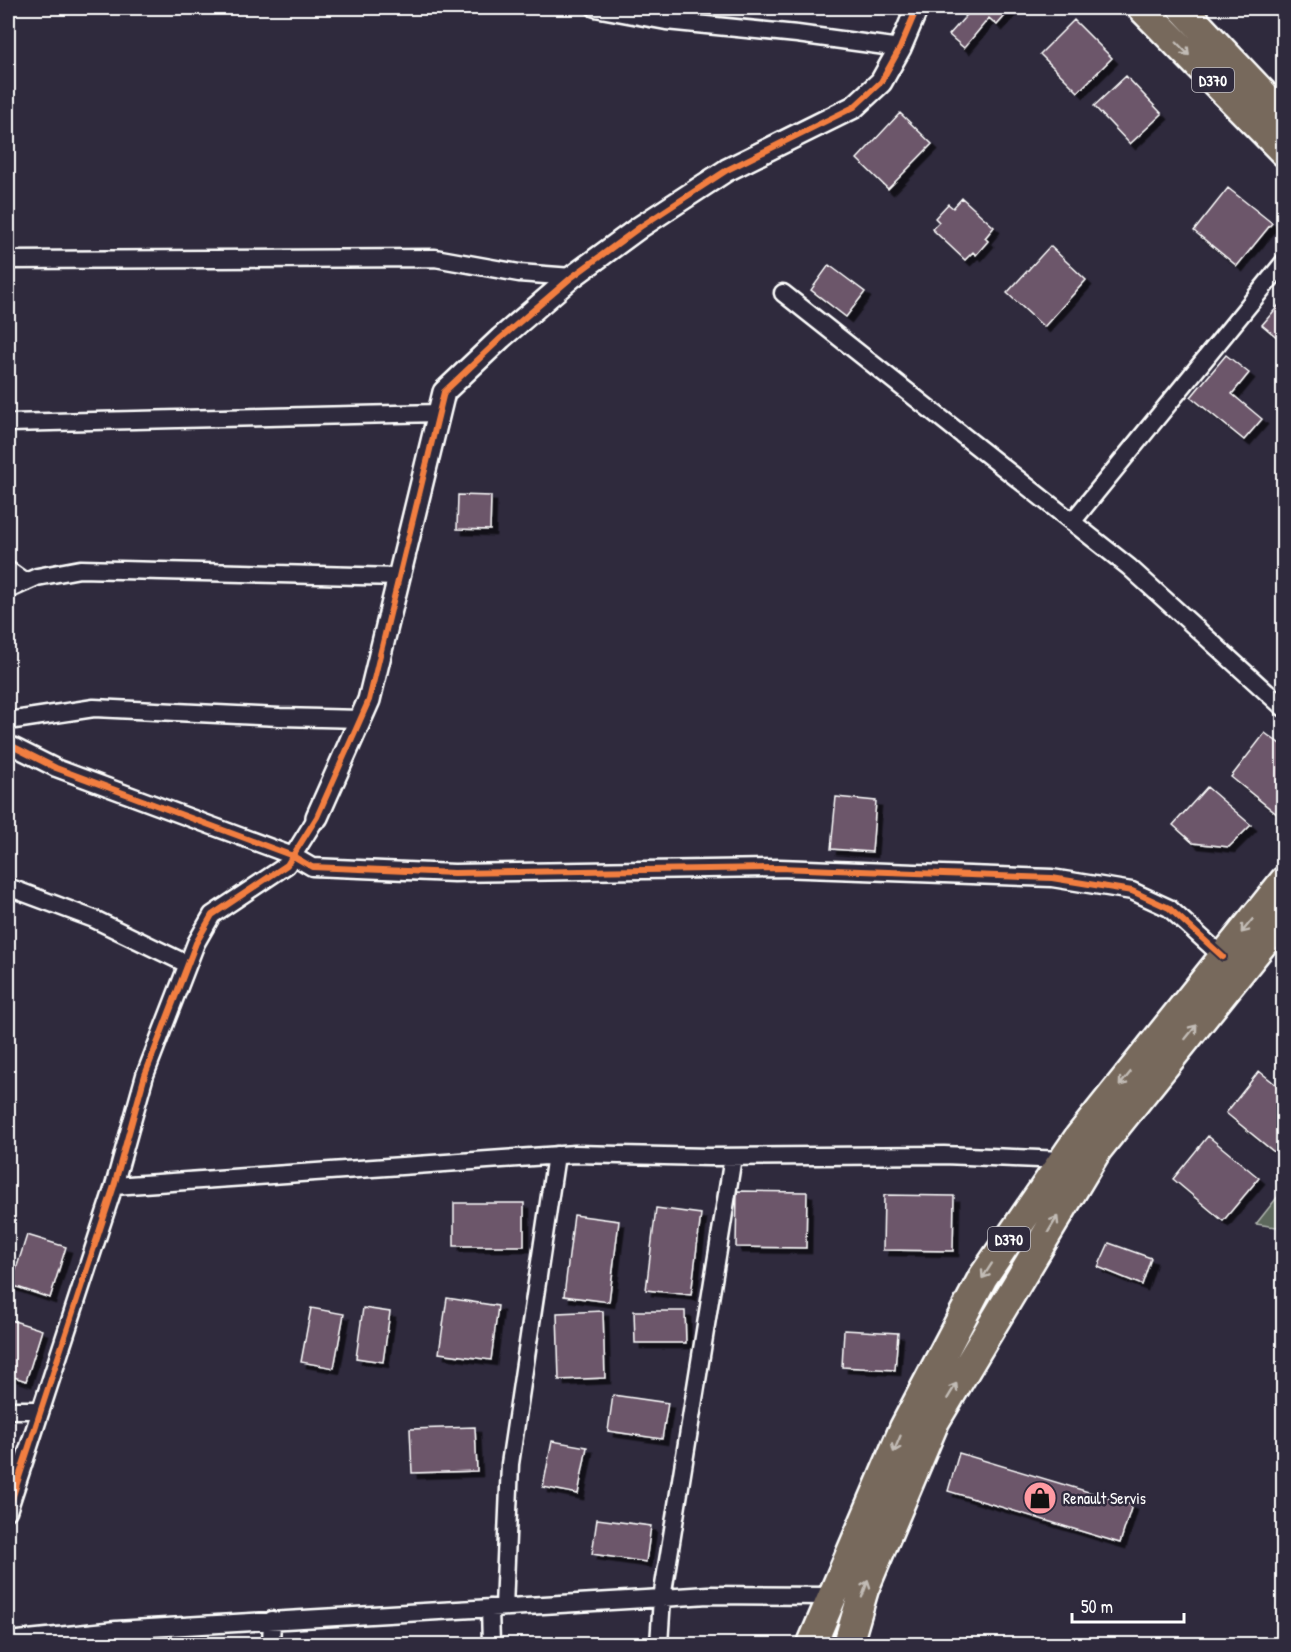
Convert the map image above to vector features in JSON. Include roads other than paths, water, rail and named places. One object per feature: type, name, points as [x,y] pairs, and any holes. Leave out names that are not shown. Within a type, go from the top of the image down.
[{"type":"highway","name":"D370","points":[[1142,8],[1284,152]]},
{"type":"highway","name":"D370","points":[[1182,8],[1284,117]]},
{"type":"highway","name":"D370","points":[[812,1644],[904,1428],[983,1277],[1079,1137],[1284,881]]},
{"type":"highway","name":"D370","points":[[848,1644],[864,1589],[935,1421],[1097,1150],[1284,917]]},
{"type":"street","points":[[595,8],[666,21],[797,34],[900,48]]},
{"type":"street","points":[[8,1511],[114,1185],[145,1075],[195,943],[212,915],[287,865],[317,817],[369,700],[444,392],[501,338],[572,278],[640,227],[727,170],[854,107],[881,82],[900,48],[917,8]]},
{"type":"street","points":[[8,260],[435,258],[519,273],[572,278]]},
{"type":"street","points":[[1072,522],[1284,262]]},
{"type":"street","points":[[783,293],[1130,567],[1284,708]]},
{"type":"street","points":[[8,423],[439,413]]},
{"type":"street","points":[[8,590],[37,577],[80,569],[399,577]]},
{"type":"street","points":[[8,570],[25,582]]},
{"type":"street","points":[[8,721],[94,708],[361,719]]},
{"type":"street","points":[[8,744],[56,768],[293,856],[312,867],[454,873],[779,868],[1052,878],[1132,891],[1169,908],[1222,957]]},
{"type":"street","points":[[8,887],[94,919],[187,964]]},
{"type":"street","points":[[114,1185],[575,1154],[733,1157],[944,1155],[1063,1160]]},
{"type":"street","points":[[491,1644],[497,1607],[510,1464],[556,1155]]},
{"type":"street","points":[[659,1644],[662,1598],[733,1157]]},
{"type":"street","points":[[8,1410],[41,1410]]},
{"type":"street","points":[[8,1641],[87,1639],[116,1630],[708,1595],[832,1596]]},
{"type":"street","points":[[271,1644],[272,1620]]},
{"type":"place","name":"Renault Servis","points":[[1040,1498]]}]
